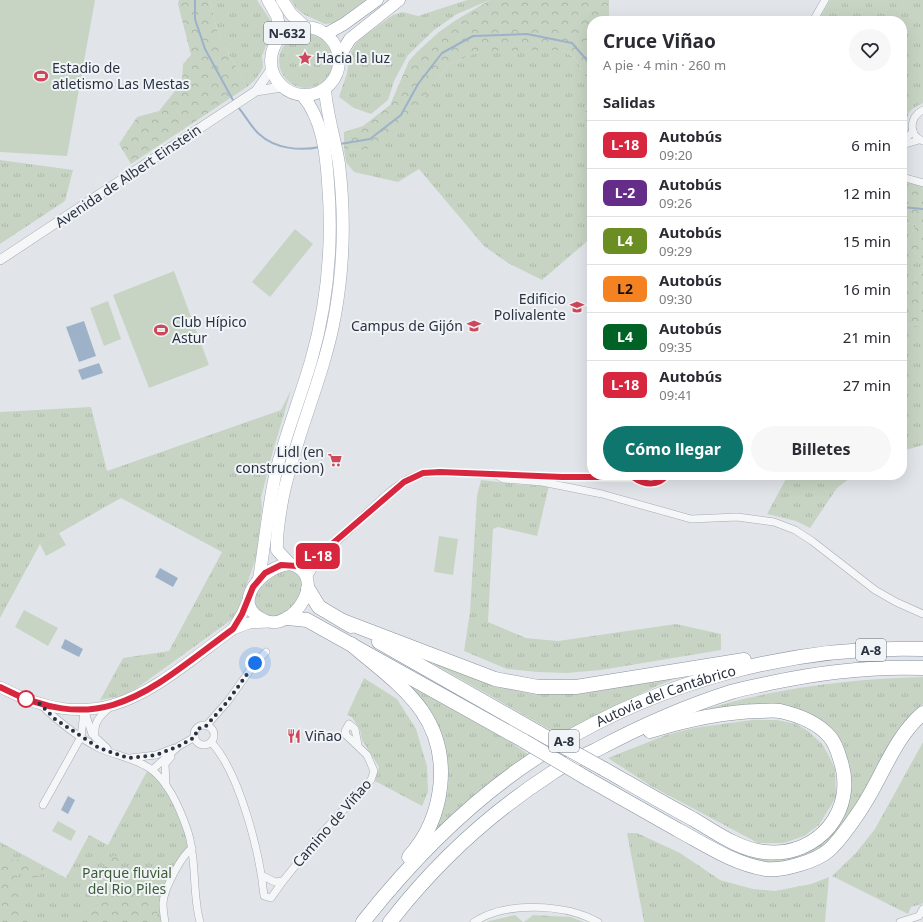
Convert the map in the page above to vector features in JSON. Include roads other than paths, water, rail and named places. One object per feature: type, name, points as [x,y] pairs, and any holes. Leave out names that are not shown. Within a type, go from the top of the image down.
[{"type":"highway","points":[[308,584],[319,607],[736,844],[764,852],[793,850],[815,841],[832,824],[844,799],[844,771],[831,738],[811,722],[779,711],[746,711],[687,720],[595,750]]},
{"type":"highway","points":[[288,618],[307,620],[352,644],[710,847],[741,863],[768,869],[794,866],[828,851],[846,832],[861,810],[890,754],[904,733],[923,713]]},
{"type":"highway","points":[[343,621],[495,679],[538,687],[576,687],[847,645],[908,642],[923,644]]},
{"type":"highway","points":[[352,644],[407,694],[422,711],[434,732],[441,762],[442,783],[437,808],[424,835],[413,852],[373,899],[356,922]]},
{"type":"highway","name":"Autovía del Cantábrico","points":[[363,922],[388,890],[425,851],[484,796],[552,748],[599,723],[652,698],[704,679],[748,668],[826,653],[923,648]]},
{"type":"highway","name":"Autovía del Cantábrico","points":[[390,922],[442,862],[482,826],[552,773],[572,760],[671,714],[732,692],[805,676],[850,670],[923,668]]},
{"type":"main road","name":"N-632","points":[[268,0],[277,16],[281,37]]},
{"type":"main road","name":"N-632","points":[[282,0],[291,14],[306,27]]},
{"type":"main road","name":"N-632","points":[[326,34],[344,24],[376,0]]},
{"type":"main road","points":[[272,68],[275,78],[282,87],[290,92],[303,96],[314,95],[325,90],[337,75],[339,57],[350,39],[399,0]]},
{"type":"main road","name":"N-632","points":[[272,68],[272,54],[281,37],[296,28],[306,27],[318,29],[326,34],[337,47],[339,57]]},
{"type":"main road","points":[[0,687],[20,697],[58,708],[84,710],[111,706],[142,694],[233,629],[249,623],[274,622],[288,618],[301,605],[308,584],[293,565],[278,550],[280,511],[288,474],[325,356],[335,316],[342,268],[343,216],[325,124],[325,90]]},
{"type":"main road","points":[[303,96],[325,124]]},
{"type":"main road","points":[[233,629],[242,614],[258,579],[276,471],[311,361],[322,315],[330,268],[333,165]]},
{"type":"main road","points":[[258,579],[273,568],[293,565]]},
{"type":"main road","points":[[250,596],[249,606],[252,612],[257,618],[267,622]]},
{"type":"street","points":[[816,16],[825,0]]},
{"type":"street","name":"Avenida de Albert Einstein","points":[[0,260],[254,92],[272,68]]},
{"type":"street","name":"Avenida de Albert Einstein","points":[[254,92],[282,87]]},
{"type":"street","points":[[907,143],[921,140],[913,131],[912,126],[914,117],[923,110]]},
{"type":"street","points":[[907,138],[913,131]]},
{"type":"street","points":[[907,178],[923,183]]},
{"type":"street","points":[[293,565],[306,563],[325,550],[394,490],[411,478],[423,473],[440,472],[587,477]]},
{"type":"street","points":[[494,474],[504,479],[542,482],[602,494],[690,519],[738,517],[774,522],[801,534],[875,590],[896,602],[923,614]]},
{"type":"street","points":[[562,477],[569,485],[580,490]]},
{"type":"street","points":[[637,480],[649,484],[656,483],[660,480]]},
{"type":"street","points":[[308,584],[312,568],[325,550]]},
{"type":"street","points":[[128,758],[161,753],[179,746],[195,737],[197,729],[206,726],[228,701],[255,663],[266,652]]},
{"type":"street","points":[[40,704],[55,719],[99,748],[128,758],[150,769],[166,787],[181,815],[192,848],[193,878],[200,922]]},
{"type":"street","points":[[95,737],[94,728],[96,722],[111,706]]},
{"type":"street","points":[[43,805],[81,737],[84,710]]},
{"type":"street","points":[[84,710],[90,731],[115,754]]},
{"type":"street","points":[[195,737],[201,745],[211,742],[214,736],[213,732],[206,726]]},
{"type":"street","name":"Camino de Viñao","points":[[211,742],[224,762],[238,790],[254,843],[264,896],[269,899],[321,834],[371,780],[374,772],[367,755],[358,745]]},
{"type":"street","points":[[150,769],[179,746]]},
{"type":"street","points":[[166,787],[164,774],[165,764],[179,746]]},
{"type":"street","points":[[150,769],[161,753]]},
{"type":"street","points":[[165,922],[163,902],[171,880],[186,853],[192,848]]},
{"type":"street","name":"Camino de Viñao","points":[[261,875],[275,882],[283,881]]},
{"type":"street","points":[[474,922],[494,912],[524,908],[566,910],[598,922]]},
{"type":"street","points":[[900,922],[919,916],[923,909]]},
{"type":"water","points":[[84,321],[96,356],[79,362],[66,327]]},
{"type":"water","points":[[99,363],[103,373],[82,380],[78,370]]},
{"type":"water","points":[[160,568],[178,578],[173,587],[155,577]]},
{"type":"water","points":[[65,639],[83,649],[79,657],[61,648]]},
{"type":"water","points":[[68,796],[75,800],[68,814],[61,810]]},
{"type":"waterway","points":[[195,0],[195,19],[205,49],[234,102]]},
{"type":"waterway","points":[[340,144],[370,139],[401,115],[418,84],[442,53],[473,36],[527,34],[572,43],[587,60]]},
{"type":"waterway","points":[[238,107],[256,131],[272,143],[296,149],[320,147]]},
{"type":"waterway","points":[[907,207],[923,209]]},
{"type":"place","name":"Hacia la luz","points":[[305,58]]},
{"type":"place","name":"Estadio de atletismo Las Mestas","points":[[41,76]]},
{"type":"place","name":"Edificio Polivalente","points":[[577,307]]},
{"type":"place","name":"Campus de Gijón","points":[[474,326]]},
{"type":"place","name":"Club Hípico Astur","points":[[161,330]]},
{"type":"place","name":"Lidl (en construccion)","points":[[335,460]]},
{"type":"place","name":"Viñao","points":[[294,736]]},
{"type":"park label","name":"Parque fluvial del Rio Piles","points":[[127,882]]}]
